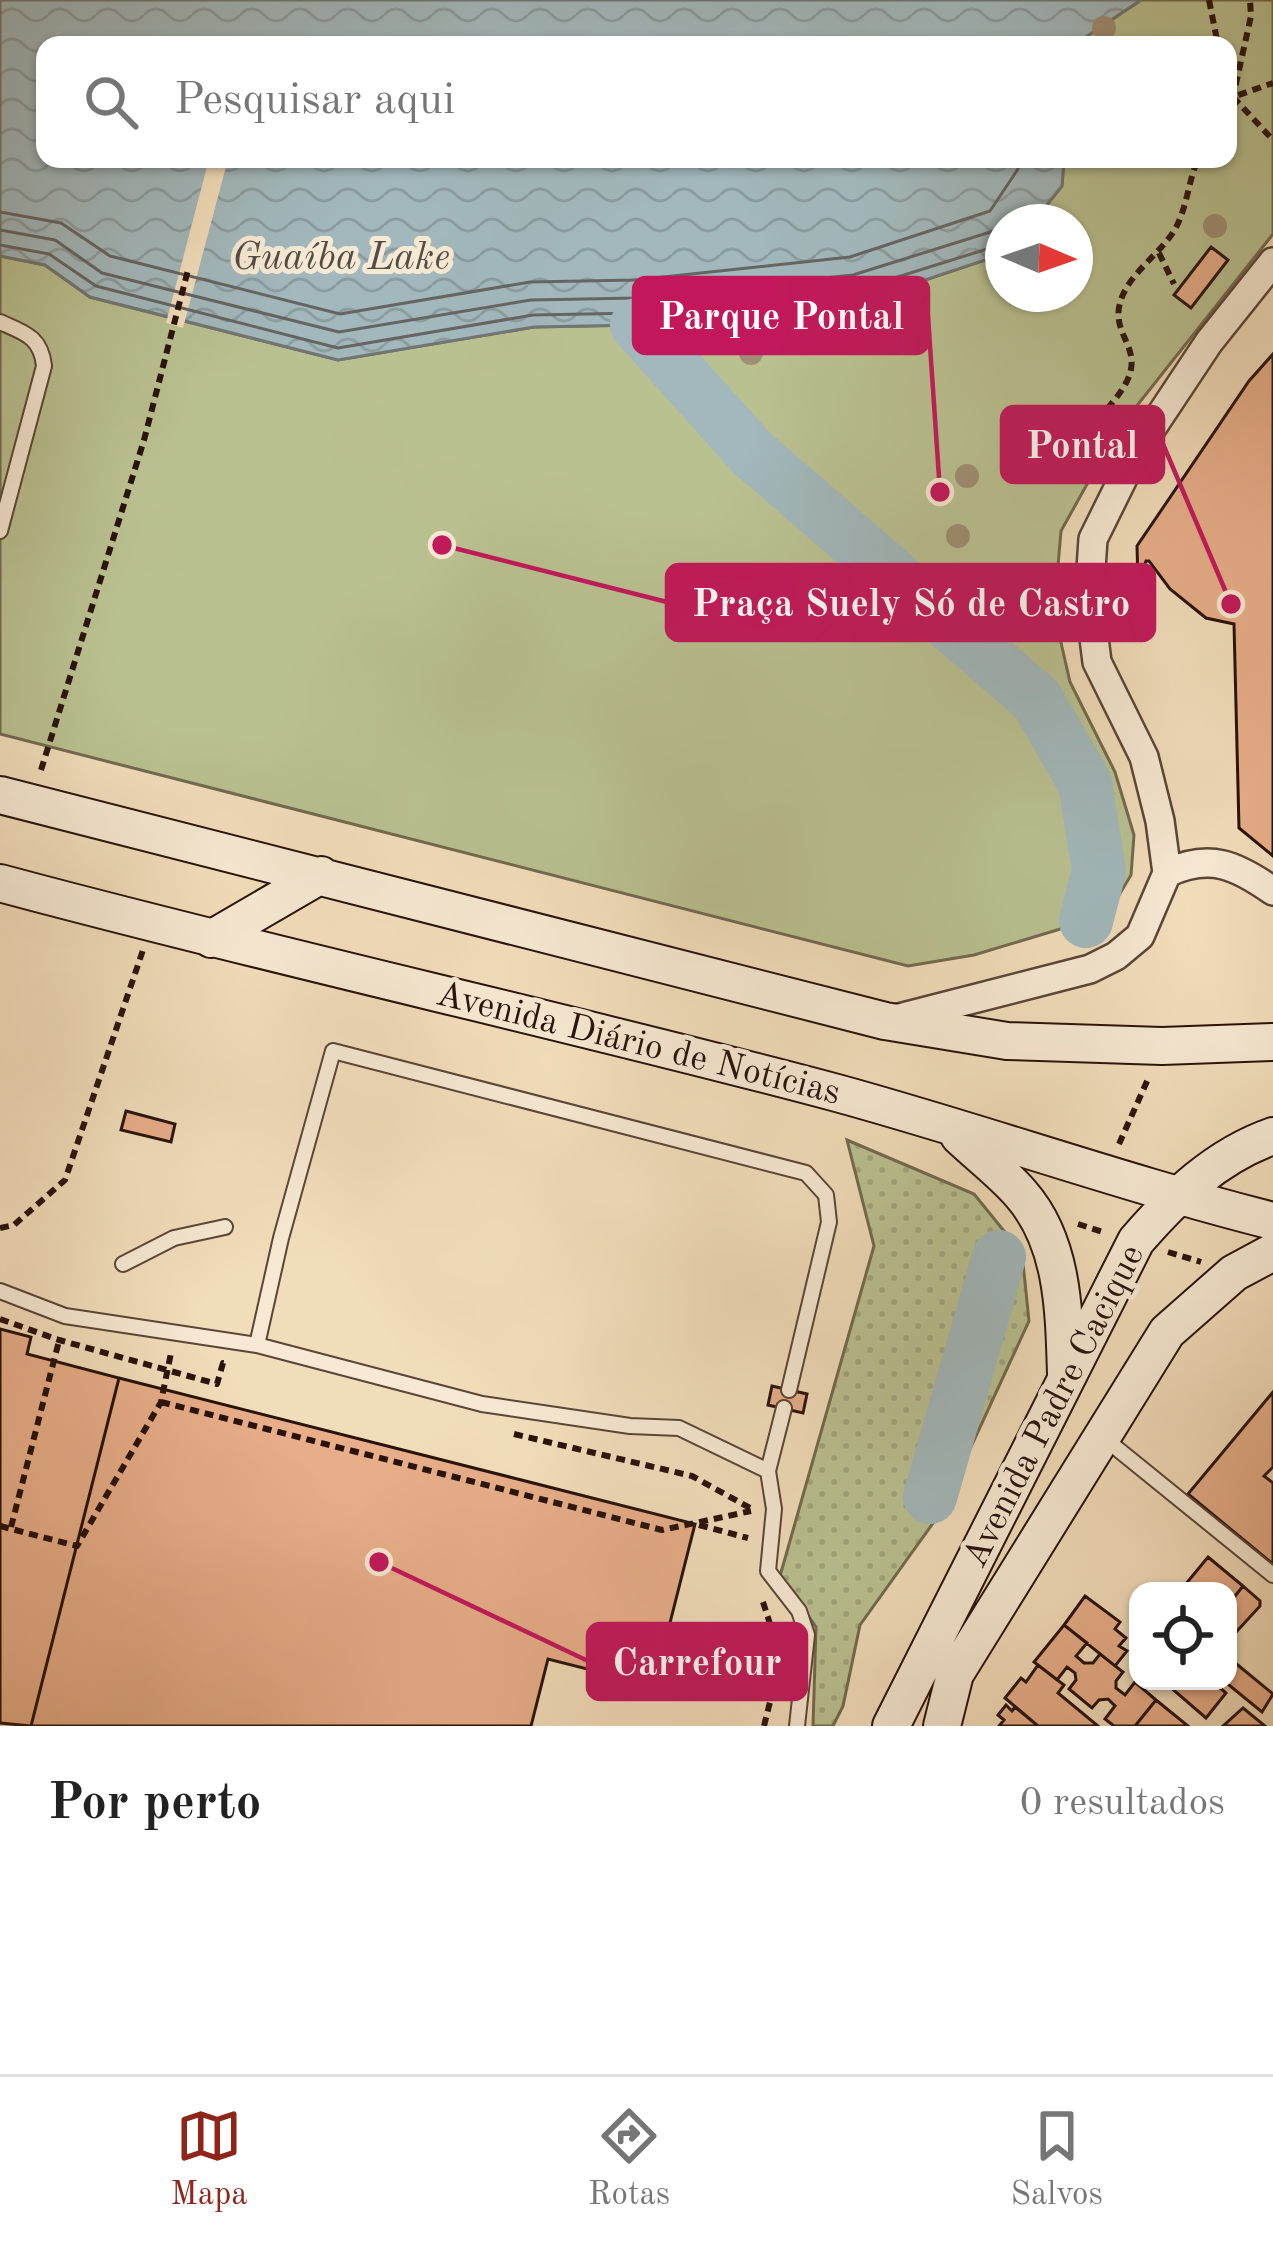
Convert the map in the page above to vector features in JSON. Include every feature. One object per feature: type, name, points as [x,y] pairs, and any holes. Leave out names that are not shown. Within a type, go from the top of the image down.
[{"type":"main road","points":[[0,795],[885,1022],[1007,1041],[1162,1046],[1273,1042]]},
{"type":"main road","points":[[212,939],[321,875]]},
{"type":"main road","name":"Avenida Diário de Notícias","points":[[0,883],[840,1094],[1175,1197],[1273,1221]]},
{"type":"main road","points":[[952,1129],[1024,1197],[1049,1242],[1063,1298],[1066,1380]]},
{"type":"main road","name":"Avenida Padre Cacique","points":[[891,1726],[1136,1241],[1175,1197],[1243,1147],[1273,1136]]},
{"type":"main road","name":"Avenida Padre Cacique","points":[[942,1726],[955,1674],[1168,1332],[1234,1273],[1273,1252]]},
{"type":"street","points":[[885,1022],[1090,968],[1116,956],[1140,936],[1167,873],[1144,757],[1097,662],[1089,598],[1094,539],[1136,452],[1209,342],[1273,262]]},
{"type":"street","points":[[1167,873],[1190,863],[1216,861],[1241,868],[1273,891]]},
{"type":"lane","points":[[0,322],[32,335],[42,347],[44,366],[0,531]]},
{"type":"lane","points":[[256,1345],[333,1051],[806,1174],[826,1195],[829,1222],[788,1390]]},
{"type":"lane","points":[[123,1264],[174,1238],[225,1227]]},
{"type":"lane","points":[[0,1291],[65,1316],[256,1345],[482,1404],[630,1426],[679,1428],[768,1471]]},
{"type":"lane","points":[[784,1408],[768,1471],[774,1509],[768,1571],[799,1611],[807,1635],[797,1726]]},
{"type":"lane","points":[[1104,1438],[1273,1575]]},
{"type":"path","points":[[1209,0],[1216,36]]},
{"type":"path","points":[[1237,73],[1251,16],[1250,0]]},
{"type":"path","points":[[1237,98],[1273,83]]},
{"type":"path","points":[[1237,107],[1273,140]]},
{"type":"path","points":[[1136,452],[1101,417],[1131,370],[1117,318],[1119,303],[1179,224],[1195,168]]},
{"type":"path","points":[[1159,254],[1174,284]]},
{"type":"path","points":[[41,770],[144,440],[188,270]]},
{"type":"path","points":[[0,1228],[14,1226],[65,1180],[152,924]]},
{"type":"path","points":[[1078,1224],[1105,1176],[1162,1046]]},
{"type":"path","points":[[0,1319],[218,1384],[223,1363],[245,1368]]},
{"type":"path","points":[[0,1526],[77,1546],[161,1402],[173,1332]]},
{"type":"path","points":[[10,1528],[53,1361]]},
{"type":"path","points":[[161,1402],[662,1530],[754,1510]]},
{"type":"path","points":[[494,1429],[692,1476],[754,1510]]},
{"type":"path","points":[[750,1553],[754,1510]]},
{"type":"path","points":[[695,1524],[748,1538]]},
{"type":"path","points":[[759,1590],[781,1658],[764,1726]]},
{"type":"green space","points":[[1141,0],[1273,0],[1273,234],[1116,432],[1061,531],[1054,612],[1070,682],[1115,772],[1134,835],[1131,875],[1107,915],[974,955],[908,966],[0,734],[0,256],[45,265],[90,297],[338,360],[534,327],[638,325],[859,302],[985,260],[985,312],[1093,312],[1093,204],[1048,204],[1062,186],[1063,168],[1237,168],[1237,36],[1087,36]]},
{"type":"green space","points":[[847,1140],[974,1194],[1022,1253],[1029,1321],[941,1512],[860,1625],[843,1706],[833,1726],[813,1726],[816,1627],[780,1576],[874,1246]]},
{"type":"water","name":"Guaíba Lake","points":[[0,0],[1141,0],[1087,36],[36,36],[36,168],[1063,168],[1062,186],[1048,204],[985,204],[985,260],[859,302],[637,325],[534,327],[338,360],[90,297],[45,265],[0,256]]},
{"type":"pier","points":[[207,168],[226,168],[183,328],[166,323]]},
{"type":"building","points":[[1211,247],[1228,260],[1191,308],[1174,295]]},
{"type":"building","points":[[1273,354],[1273,856],[1239,828],[1234,624],[1206,618],[1170,589],[1149,561],[1138,582],[1137,546],[1249,381]]},
{"type":"building","points":[[126,1111],[175,1124],[171,1142],[121,1130]]},
{"type":"building","points":[[0,1329],[31,1337],[27,1354],[119,1378],[31,1726],[0,1723]]},
{"type":"building","points":[[119,1378],[695,1524],[654,1686],[548,1659],[531,1726],[31,1726]]},
{"type":"building","points":[[772,1386],[807,1394],[803,1413],[768,1405]]},
{"type":"building","points":[[1273,1392],[1273,1467],[1264,1476],[1273,1483],[1273,1564],[1188,1494]]},
{"type":"building","points":[[1208,1557],[1243,1586],[1237,1594],[1237,1582],[1187,1582]]},
{"type":"building","points":[[1243,1586],[1260,1606],[1237,1631],[1237,1594]]},
{"type":"building","points":[[1085,1596],[1120,1622],[1115,1629],[1126,1638],[1119,1646],[1127,1651],[1115,1666],[1064,1625]]},
{"type":"building","points":[[1064,1625],[1087,1643],[1076,1656],[1084,1663],[1093,1663],[1100,1654],[1123,1672],[1116,1688],[1125,1695],[1129,1690],[1144,1690],[1156,1700],[1135,1726],[1114,1726],[1105,1719],[1115,1706],[1108,1699],[1092,1708],[1069,1689],[1075,1673],[1067,1667],[1057,1680],[1034,1662]]},
{"type":"building","points":[[1237,1664],[1273,1694],[1262,1712],[1235,1690]]},
{"type":"building","points":[[1038,1665],[1064,1685],[1058,1693],[1098,1726],[1038,1726],[1005,1698]]},
{"type":"building","points":[[1173,1690],[1226,1693],[1206,1718]]},
{"type":"building","points":[[1156,1700],[1188,1726],[1135,1726]]},
{"type":"building","points":[[1006,1705],[1038,1726],[999,1726],[1004,1720],[998,1715]]},
{"type":"building","points":[[1243,1708],[1265,1726],[1223,1726]]},
{"type":"waterway","points":[[637,325],[752,453],[1037,700],[1085,783],[1099,871],[1086,921]]},
{"type":"waterway","points":[[930,1497],[999,1257]]},
{"type":"place","name":"Parque Pontal","points":[[940,492]]},
{"type":"place","name":"Praça Suely Só de Castro","points":[[442,545]]},
{"type":"place","name":"Pontal","points":[[1231,604]]},
{"type":"place","name":"Carrefour","points":[[379,1562]]}]
